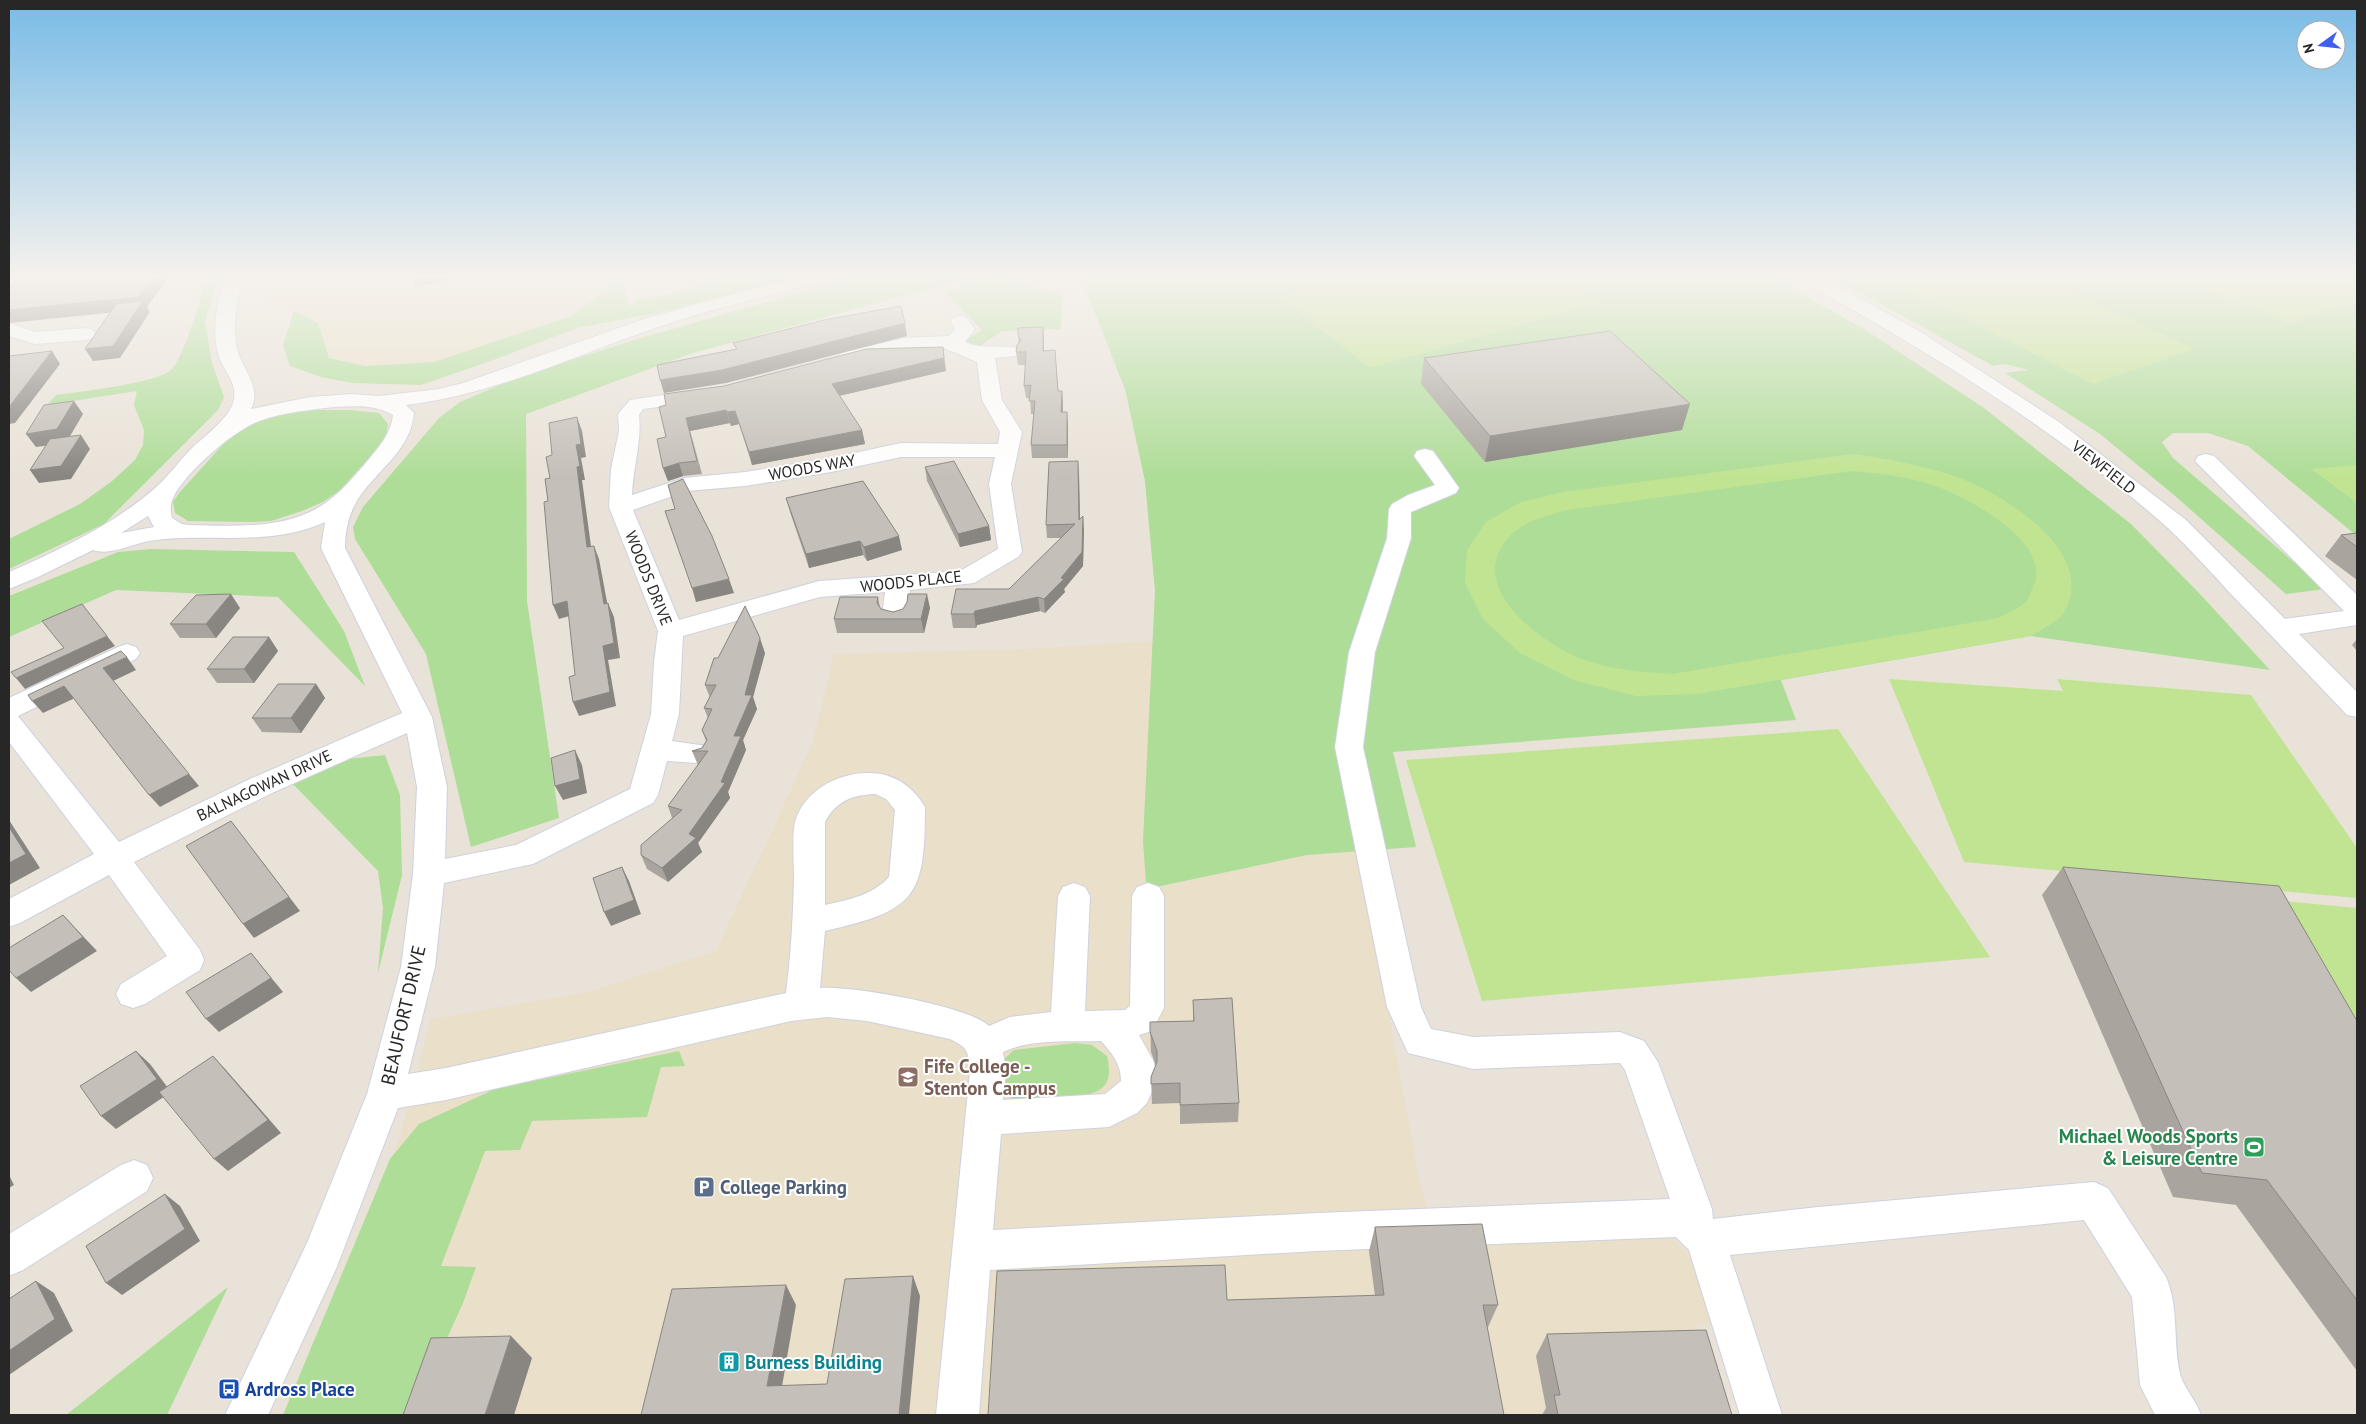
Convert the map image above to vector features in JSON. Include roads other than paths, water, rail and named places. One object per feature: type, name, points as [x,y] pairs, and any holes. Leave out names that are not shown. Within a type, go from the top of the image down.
[{"type":"street","points":[[60,559],[130,519],[164,494],[240,412],[245,404],[246,391],[228,356],[227,344]]},
{"type":"street","points":[[220,434],[238,422],[260,414],[305,404],[352,400],[380,402],[440,395],[470,387],[590,344]]},
{"type":"street","name":"WOODS PLACE","points":[[834,361],[902,344]]},
{"type":"street","name":"WOODS PLACE","points":[[671,631],[819,589],[965,578],[1010,552],[1000,484],[1011,432],[992,400],[986,359],[952,344]]},
{"type":"street","name":"VIEWFIELD","points":[[1927,344],[2052,426],[2178,525],[2357,708]]},
{"type":"street","points":[[971,352],[1010,352]]},
{"type":"street","points":[[399,434],[429,411],[470,387]]},
{"type":"street","points":[[246,391],[264,400],[305,404]]},
{"type":"street","name":"WOODS DRIVE","points":[[429,874],[522,856],[643,796],[665,714],[667,662],[671,631],[620,507],[622,469],[630,432],[631,401],[718,393]]},
{"type":"street","points":[[333,548],[333,532],[338,513],[352,491],[399,434],[404,425],[404,413],[395,406],[380,402]]},
{"type":"street","name":"WOODS WAY","points":[[620,507],[684,485],[755,478],[831,465],[901,450],[1007,451]]},
{"type":"street","points":[[1425,456],[1448,488],[1416,500],[1400,509],[1399,538],[1362,652],[1349,747],[1404,1007],[1420,1042],[1473,1053],[1620,1047],[1632,1052],[1640,1062],[1693,1209],[1699,1232],[1761,1415]]},
{"type":"street","points":[[2206,460],[2357,609]]},
{"type":"street","points":[[257,530],[292,525],[313,518],[335,507],[352,491]]},
{"type":"street","points":[[164,494],[159,507],[160,518],[164,525],[177,530],[188,531]]},
{"type":"street","points":[[9,581],[60,559],[105,544],[149,534],[188,531],[257,530],[313,536],[333,548]]},
{"type":"street","name":"BEAUFORT DRIVE","points":[[246,1415],[322,1255],[385,1094],[418,967],[429,874],[432,787],[418,717],[333,548]]},
{"type":"street","points":[[895,616],[898,584]]},
{"type":"street","points":[[2280,628],[2357,617]]},
{"type":"street","points":[[9,709],[127,653]]},
{"type":"street","name":"BALNAGOWAN DRIVE","points":[[9,914],[113,857],[319,758],[418,717]]},
{"type":"street","points":[[9,723],[113,857],[188,960],[134,994]]},
{"type":"street","points":[[656,750],[698,753]]},
{"type":"street","points":[[801,1005],[809,943],[808,922],[810,822],[820,804],[838,790],[857,784],[878,782],[896,791],[910,807],[910,833],[903,882],[891,896],[874,903],[808,922]]},
{"type":"street","points":[[1067,1027],[1074,896]]},
{"type":"street","points":[[984,1044],[1010,1032],[1067,1027],[1125,1025],[1140,1020],[1147,1008],[1148,896]]},
{"type":"street","points":[[385,1094],[446,1084],[801,1005],[827,1002],[867,1006],[956,1025],[973,1034],[984,1044],[988,1071],[957,1415]]},
{"type":"street","points":[[984,1118],[1109,1110],[1127,1102],[1138,1086],[1139,1067],[1130,1047],[1109,1026]]},
{"type":"street","points":[[9,1256],[134,1178]]},
{"type":"street","points":[[971,1251],[1317,1232],[1676,1218],[1699,1232],[1818,1226],[2094,1201],[2152,1291],[2161,1385],[2180,1415]]},
{"type":"place","name":"Fife College - Stenton Campus","points":[[908,1077]]},
{"type":"place","name":"Michael Woods Sports & Leisure Centre","points":[[2254,1147]]},
{"type":"place","name":"College Parking","points":[[704,1187]]},
{"type":"place","name":"Burness Building","points":[[729,1362]]},
{"type":"place","name":"Ardross Place","points":[[229,1389]]}]
